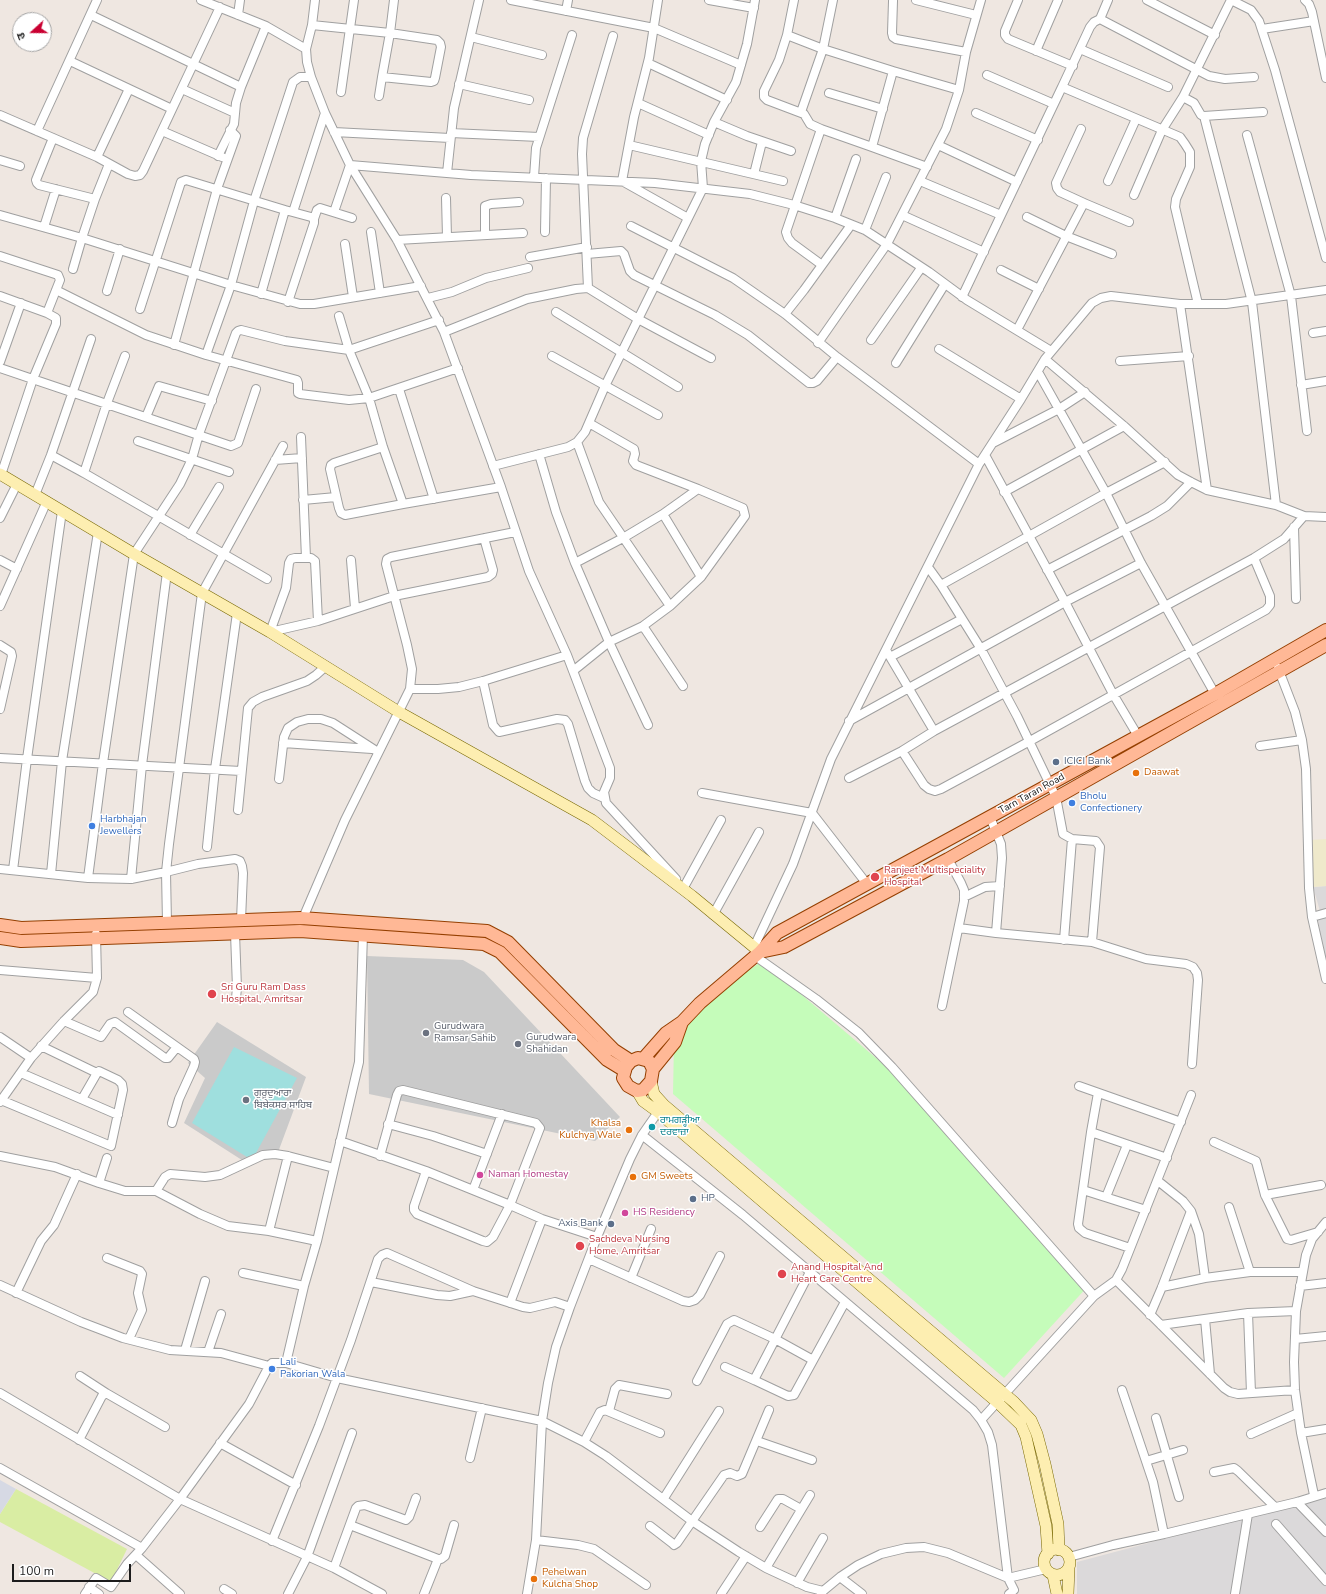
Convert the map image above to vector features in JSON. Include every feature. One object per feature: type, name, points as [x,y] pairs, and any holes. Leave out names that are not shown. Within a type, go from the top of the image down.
[{"type":"main road","points":[[0,474],[134,554],[270,632],[399,712],[592,820],[692,896],[757,952]]},
{"type":"main road","name":"Tarn Taran Road","points":[[682,1022],[700,1003],[777,933],[1215,694],[1326,630]]},
{"type":"main road","name":"Tarn Taran Road","points":[[757,952],[784,947],[948,859],[1326,645]]},
{"type":"main road","points":[[0,925],[21,928],[303,918],[487,931],[508,942],[614,1050],[633,1064]]},
{"type":"main road","points":[[206,921],[207,934]]},
{"type":"main road","points":[[0,938],[20,941],[300,931],[363,934],[484,944],[500,952],[607,1060],[633,1064],[649,1061],[654,1094],[664,1105],[1001,1398],[1021,1425],[1026,1437],[1046,1526],[1048,1554]]},
{"type":"main road","points":[[682,1022],[666,1032],[633,1064],[624,1078],[628,1086],[636,1091],[643,1101],[1001,1398],[1031,1420],[1037,1434],[1058,1524],[1060,1550]]},
{"type":"main road","points":[[636,1091],[642,1090],[675,1042],[682,1022]]},
{"type":"main road","points":[[1057,1594],[1050,1572],[1044,1561],[1051,1551],[1060,1550],[1067,1554],[1069,1563],[1068,1594]]},
{"type":"main road","points":[[1050,1572],[1064,1574],[1069,1563]]},
{"type":"street","points":[[37,131],[97,0]]},
{"type":"street","points":[[201,0],[266,26],[306,49]]},
{"type":"street","points":[[238,15],[240,0]]},
{"type":"street","points":[[315,0],[312,25],[306,49],[307,62],[311,77],[325,113],[350,165],[397,240],[422,286],[444,332],[501,487],[529,571],[567,655],[610,768],[610,778],[604,792],[606,803],[692,896]]},
{"type":"street","points":[[341,92],[354,0]]},
{"type":"street","points":[[379,96],[394,0]]},
{"type":"street","points":[[447,173],[454,108],[479,0]]},
{"type":"street","points":[[512,0],[654,28],[741,65]]},
{"type":"street","points":[[566,11],[568,0]]},
{"type":"street","points":[[622,182],[629,144],[648,63],[658,0]]},
{"type":"street","points":[[493,466],[568,447],[577,442],[585,432],[605,386],[703,188],[701,161],[714,122],[736,82],[747,44],[755,4],[709,0]]},
{"type":"street","points":[[794,0],[787,35],[779,60],[764,91],[764,97],[767,100],[801,112],[807,117],[810,124],[821,129],[927,167]]},
{"type":"street","points":[[801,112],[823,49],[833,0]]},
{"type":"street","points":[[892,0],[893,37],[896,39],[966,52]]},
{"type":"street","points":[[916,0],[976,15]]},
{"type":"street","points":[[818,343],[887,244],[946,129],[959,90],[966,52],[981,0]]},
{"type":"street","points":[[1018,0],[1005,31],[1005,35],[1008,39],[1072,66]]},
{"type":"street","points":[[1036,50],[1058,0]]},
{"type":"street","points":[[962,297],[1038,140],[1090,27],[1094,22],[1100,19],[1108,0]]},
{"type":"street","points":[[1147,0],[1215,35]]},
{"type":"street","points":[[1134,195],[1162,130],[1183,97],[1231,0],[1251,10],[1256,15],[1262,29],[1275,70],[1326,258]]},
{"type":"street","points":[[1305,0],[1309,4],[1312,12],[1326,78]]},
{"type":"street","points":[[0,115],[97,157],[128,174],[135,176],[140,174],[143,171],[220,7]]},
{"type":"street","points":[[91,15],[241,87]]},
{"type":"street","points":[[1100,19],[1197,70],[1218,78],[1254,77]]},
{"type":"street","points":[[1262,29],[1314,21]]},
{"type":"street","points":[[312,25],[350,28],[437,40],[441,47],[436,78],[431,82],[382,77]]},
{"type":"street","points":[[218,156],[236,119],[236,103],[241,87],[266,26]]},
{"type":"street","points":[[534,177],[536,148],[572,35]]},
{"type":"street","points":[[787,35],[823,49],[959,90]]},
{"type":"street","points":[[588,288],[582,154],[583,138],[613,36]]},
{"type":"street","points":[[470,37],[542,55]]},
{"type":"street","points":[[1080,49],[1168,87]]},
{"type":"street","points":[[70,61],[172,109]]},
{"type":"street","points":[[648,63],[727,100]]},
{"type":"street","points":[[872,148],[893,71]]},
{"type":"street","points":[[987,74],[1054,104]]},
{"type":"street","points":[[206,355],[231,285],[254,201],[293,82],[300,77],[311,77]]},
{"type":"street","points":[[459,84],[529,100]]},
{"type":"street","points":[[1062,87],[1180,137],[1190,152],[1190,167],[1176,199],[1175,207],[1198,304]]},
{"type":"street","points":[[97,157],[129,89]]},
{"type":"street","points":[[182,89],[235,113]]},
{"type":"street","points":[[829,93],[883,109]]},
{"type":"street","points":[[1183,97],[1194,103],[1201,115],[1204,116],[1252,302],[1276,505]]},
{"type":"street","points":[[638,103],[709,135]]},
{"type":"street","points":[[1204,116],[1263,112]]},
{"type":"street","points":[[261,294],[289,211],[325,113]]},
{"type":"street","points":[[976,113],[1038,140]]},
{"type":"street","points":[[1108,181],[1136,118]]},
{"type":"street","points":[[714,122],[762,142],[790,151]]},
{"type":"street","points":[[821,129],[794,204],[786,232],[792,243],[822,265]]},
{"type":"street","points":[[1081,129],[1056,183],[1056,188],[1060,192],[1129,222]]},
{"type":"street","points":[[174,345],[217,189],[236,136],[230,130]]},
{"type":"street","points":[[162,131],[228,160]]},
{"type":"street","points":[[334,132],[539,137]]},
{"type":"street","points":[[1247,135],[1291,296],[1307,431]]},
{"type":"street","points":[[53,138],[36,180],[39,185],[95,199]]},
{"type":"street","points":[[754,174],[762,142]]},
{"type":"street","points":[[629,144],[783,181]]},
{"type":"street","points":[[938,145],[1018,182]]},
{"type":"street","points":[[834,218],[856,159]]},
{"type":"street","points":[[0,160],[20,166]]},
{"type":"street","points":[[73,269],[95,199],[109,164]]},
{"type":"street","points":[[350,165],[447,173],[655,183],[750,194],[794,204],[865,230],[962,297],[1051,351]]},
{"type":"street","points":[[334,212],[350,165]]},
{"type":"street","points":[[865,230],[886,177]]},
{"type":"street","points":[[545,232],[546,178]]},
{"type":"street","points":[[140,309],[181,182],[186,180],[254,201],[311,216],[314,219]]},
{"type":"street","points":[[920,181],[1001,215]]},
{"type":"street","points":[[622,182],[688,218]]},
{"type":"street","points":[[44,227],[56,189]]},
{"type":"street","points":[[446,198],[447,237]]},
{"type":"street","points":[[485,235],[485,206],[519,202]]},
{"type":"street","points":[[1017,330],[1084,203]]},
{"type":"street","points":[[288,302],[318,209],[352,218]]},
{"type":"street","points":[[0,215],[120,249],[288,302],[314,304],[422,286]]},
{"type":"street","points":[[902,215],[984,252]]},
{"type":"street","points":[[1027,217],[1066,236],[1112,254]]},
{"type":"street","points":[[785,314],[851,225]]},
{"type":"street","points":[[631,226],[732,278],[785,314],[818,343],[979,464]]},
{"type":"street","points":[[371,232],[380,293]]},
{"type":"street","points":[[397,240],[523,233]]},
{"type":"street","points":[[345,244],[353,297]]},
{"type":"street","points":[[107,290],[120,249]]},
{"type":"street","points":[[530,257],[587,250],[621,251],[630,271],[655,286],[715,315],[748,335],[809,383],[813,384],[817,381],[837,356]]},
{"type":"street","points":[[0,256],[58,275],[60,280],[47,313]]},
{"type":"street","points":[[428,298],[452,292],[486,278],[528,268]]},
{"type":"street","points":[[872,340],[921,268]]},
{"type":"street","points":[[1001,270],[1039,288]]},
{"type":"street","points":[[896,363],[945,284]]},
{"type":"street","points":[[444,332],[527,299],[554,292],[588,288],[638,319],[711,358]]},
{"type":"street","points":[[56,290],[146,335],[225,361],[297,380],[298,393],[300,394],[349,400],[368,398],[399,389],[458,368]]},
{"type":"street","points":[[1094,1296],[892,1067],[859,1033],[757,952],[793,864],[831,759],[849,722],[888,653],[979,464],[1045,359],[1092,303],[1101,298],[1111,296],[1180,304],[1252,302],[1326,290]]},
{"type":"street","points":[[0,296],[47,313],[54,316],[57,320],[33,379],[0,474]]},
{"type":"street","points":[[0,362],[20,303]]},
{"type":"street","points":[[1180,304],[1189,356],[1207,490]]},
{"type":"street","points":[[556,312],[678,387]]},
{"type":"street","points":[[339,316],[403,504]]},
{"type":"street","points":[[88,878],[103,763],[134,554],[160,517],[180,484],[192,460],[199,434],[236,333],[241,330],[285,341],[350,350],[439,320]]},
{"type":"street","points":[[1313,333],[1326,331]]},
{"type":"street","points":[[35,495],[51,455],[91,339]]},
{"type":"street","points":[[939,349],[1021,399]]},
{"type":"street","points":[[84,472],[125,356]]},
{"type":"street","points":[[552,356],[658,416]]},
{"type":"street","points":[[1120,361],[1189,356]]},
{"type":"street","points":[[1045,359],[1124,426],[1178,475],[1207,490],[1276,505],[1304,516],[1326,517]]},
{"type":"street","points":[[0,368],[231,446],[238,443],[256,389]]},
{"type":"street","points":[[1038,372],[1106,493],[1141,563],[1215,694]]},
{"type":"street","points":[[1301,386],[1326,381]]},
{"type":"street","points":[[146,417],[159,386],[212,401]]},
{"type":"street","points":[[399,389],[434,499]]},
{"type":"street","points":[[992,444],[1059,409],[1085,392]]},
{"type":"street","points":[[573,671],[609,642],[643,626],[670,606],[701,577],[745,516],[743,508],[636,465],[633,461],[635,454],[634,449],[589,423]]},
{"type":"street","points":[[1004,492],[1124,426]]},
{"type":"street","points":[[301,437],[306,558]]},
{"type":"street","points":[[138,441],[229,472]]},
{"type":"street","points":[[577,442],[599,502],[670,606]]},
{"type":"street","points":[[167,923],[166,872],[202,593],[283,446]]},
{"type":"street","points":[[384,447],[331,465],[330,469],[341,513],[345,515],[501,487]]},
{"type":"street","points":[[539,454],[556,512],[575,563],[609,642],[648,725]]},
{"type":"street","points":[[51,455],[84,472],[268,579]]},
{"type":"street","points":[[985,455],[1028,536],[1066,602],[1113,694],[1138,736]]},
{"type":"street","points":[[275,460],[302,458]]},
{"type":"street","points":[[941,585],[1106,493],[1165,462]]},
{"type":"street","points":[[1047,570],[1125,530],[1167,506],[1191,482]]},
{"type":"street","points":[[0,518],[17,484]]},
{"type":"street","points":[[190,535],[220,487]]},
{"type":"street","points":[[575,563],[623,538],[663,514],[698,489]]},
{"type":"street","points":[[303,500],[336,497]]},
{"type":"street","points":[[0,606],[47,502]]},
{"type":"street","points":[[13,870],[62,511]]},
{"type":"street","points":[[663,514],[701,577]]},
{"type":"street","points":[[850,778],[1254,558],[1284,538],[1304,516]]},
{"type":"street","points":[[1294,528],[1296,599]]},
{"type":"street","points":[[51,874],[62,761],[98,532]]},
{"type":"street","points":[[303,918],[376,751],[399,712],[410,689],[412,669],[386,564],[388,560],[391,557],[515,532]]},
{"type":"street","points":[[270,632],[318,621],[394,596],[488,577],[492,574],[493,570],[484,538]]},
{"type":"street","points":[[270,632],[286,588],[289,562],[295,558],[311,558],[315,561],[318,621]]},
{"type":"street","points":[[902,751],[924,784],[929,789],[935,791],[942,789],[1030,741],[1266,610],[1270,605],[1270,596],[1254,558]]},
{"type":"street","points":[[0,560],[17,569]]},
{"type":"street","points":[[352,560],[355,608]]},
{"type":"street","points":[[849,722],[908,688],[1141,563]]},
{"type":"street","points":[[928,568],[941,585],[981,649],[1030,741],[1056,797],[1063,834],[1072,839],[1096,841],[1100,847],[1092,942]]},
{"type":"street","points":[[130,879],[142,766],[167,572]]},
{"type":"street","points":[[207,847],[237,613]]},
{"type":"street","points":[[888,653],[962,619]]},
{"type":"street","points":[[643,626],[683,686]]},
{"type":"street","points":[[0,645],[11,652],[12,656],[0,708]]},
{"type":"street","points":[[888,653],[934,731]]},
{"type":"street","points":[[410,689],[459,687],[567,655]]},
{"type":"street","points":[[1274,660],[1295,712],[1302,740],[1306,769],[1309,888],[1312,917],[1326,979]]},
{"type":"street","points":[[238,810],[248,708],[253,702],[262,697],[307,681],[326,666]]},
{"type":"street","points":[[483,681],[493,725],[499,732],[557,719],[565,720],[568,724],[585,781],[593,793],[604,798]]},
{"type":"street","points":[[279,779],[284,737],[288,728],[297,722],[308,719],[321,719],[332,723],[376,751]]},
{"type":"street","points":[[1260,746],[1302,740]]},
{"type":"street","points":[[283,743],[376,751]]},
{"type":"street","points":[[0,758],[241,771]]},
{"type":"street","points":[[702,793],[812,813],[867,884]]},
{"type":"street","points":[[990,817],[1001,844],[1002,858],[996,933]]},
{"type":"street","points":[[684,887],[721,820]]},
{"type":"street","points":[[713,915],[759,832]]},
{"type":"street","points":[[1064,940],[1072,839]]},
{"type":"street","points":[[942,1006],[959,928],[964,897],[961,883],[948,859]]},
{"type":"street","points":[[0,869],[88,878],[130,879],[198,864],[235,860],[240,861],[243,874],[241,920]]},
{"type":"street","points":[[964,897],[985,887],[1000,886]]},
{"type":"street","points":[[1312,917],[1326,913]]},
{"type":"street","points":[[82,1099],[96,1073],[102,1071],[122,1084],[123,1090],[111,1146],[1,1101],[41,1046],[93,992],[97,978],[96,925]]},
{"type":"street","points":[[959,928],[1092,942],[1146,959],[1186,964],[1193,967],[1197,973],[1198,980],[1192,1064]]},
{"type":"street","points":[[235,933],[236,998]]},
{"type":"street","points":[[286,1363],[304,1286],[317,1241],[359,1062],[363,934]]},
{"type":"street","points":[[0,970],[97,978]]},
{"type":"street","points":[[128,1012],[189,1055],[195,1062],[179,1099],[172,1123]]},
{"type":"street","points":[[64,1021],[101,1037],[110,1024],[115,1022],[165,1058],[168,1058],[177,1047]]},
{"type":"street","points":[[0,1038],[31,1058]]},
{"type":"street","points":[[41,1046],[96,1073]]},
{"type":"street","points":[[21,1073],[118,1115]]},
{"type":"street","points":[[1079,1086],[1181,1122]]},
{"type":"street","points":[[380,1156],[397,1095],[399,1091],[403,1090],[502,1114],[536,1124],[540,1128],[540,1132],[510,1205],[493,1237],[487,1242],[417,1214],[414,1210],[414,1206],[426,1171]]},
{"type":"street","points":[[1098,1093],[1078,1224],[1081,1231],[1130,1248]]},
{"type":"street","points":[[981,1420],[1094,1296],[1116,1280],[1122,1269],[1158,1181],[1191,1095]]},
{"type":"street","points":[[527,1594],[536,1540],[542,1421],[556,1347],[597,1238],[642,1136],[658,1112]]},
{"type":"street","points":[[473,1190],[502,1114]]},
{"type":"street","points":[[388,1124],[433,1136],[487,1154]]},
{"type":"street","points":[[1091,1132],[1167,1158]]},
{"type":"street","points":[[642,1136],[743,1215],[973,1410],[988,1432],[992,1444],[1008,1578],[1013,1593]]},
{"type":"street","points":[[340,1141],[426,1171],[542,1219],[597,1238]]},
{"type":"street","points":[[1214,1142],[1256,1161],[1265,1195],[1287,1239],[1291,1240],[1318,1232]]},
{"type":"street","points":[[1106,1197],[1127,1144]]},
{"type":"street","points":[[156,1191],[165,1177],[170,1174],[205,1177],[220,1175],[263,1155],[275,1154],[288,1156],[334,1168]]},
{"type":"street","points":[[0,1156],[41,1163],[125,1191],[156,1191],[200,1214],[228,1226],[269,1231],[317,1241]]},
{"type":"street","points":[[269,1231],[288,1156]]},
{"type":"street","points":[[99,1183],[107,1158]]},
{"type":"street","points":[[16,1293],[41,1241],[54,1225],[76,1174]]},
{"type":"street","points":[[1158,1181],[1183,1201],[1191,1211],[1199,1234],[1205,1278]]},
{"type":"street","points":[[1265,1195],[1321,1185]]},
{"type":"street","points":[[1083,1190],[1146,1210]]},
{"type":"street","points":[[1229,1207],[1250,1272]]},
{"type":"street","points":[[1150,1314],[1191,1211]]},
{"type":"street","points":[[510,1303],[542,1219]]},
{"type":"street","points":[[1314,1496],[1301,1433],[1295,1390],[1296,1310],[1306,1255],[1312,1239],[1326,1222]]},
{"type":"street","points":[[631,1278],[651,1229]]},
{"type":"street","points":[[272,1541],[296,1485],[337,1378],[378,1259],[382,1255],[387,1253],[473,1291],[510,1303],[530,1308],[555,1302],[570,1307]]},
{"type":"street","points":[[589,1259],[683,1301],[689,1302],[695,1300],[700,1295],[720,1256]]},
{"type":"street","points":[[107,1258],[140,1271],[142,1274],[138,1293],[142,1310],[130,1339]]},
{"type":"street","points":[[754,1380],[810,1272]]},
{"type":"street","points":[[1162,1287],[1205,1278],[1250,1272],[1303,1272]]},
{"type":"street","points":[[243,1273],[304,1286]]},
{"type":"street","points":[[1116,1280],[1224,1388],[1230,1392],[1238,1394],[1295,1390]]},
{"type":"street","points":[[185,1350],[204,1281]]},
{"type":"street","points":[[371,1282],[437,1295],[450,1296],[473,1291]]},
{"type":"street","points":[[1300,1286],[1326,1283]]},
{"type":"street","points":[[0,1285],[81,1322],[130,1339],[170,1350],[221,1353],[269,1366]]},
{"type":"street","points":[[725,1367],[791,1396],[796,1391],[845,1302]]},
{"type":"street","points":[[1161,1325],[1248,1313],[1296,1310]]},
{"type":"street","points":[[1248,1313],[1251,1393]]},
{"type":"street","points":[[208,1352],[221,1314]]},
{"type":"street","points":[[1205,1319],[1210,1374]]},
{"type":"street","points":[[697,1381],[730,1321],[737,1321],[775,1339],[813,1360]]},
{"type":"street","points":[[1295,1339],[1326,1336]]},
{"type":"street","points":[[99,1594],[87,1591],[96,1578],[109,1591],[127,1564],[142,1548],[180,1499],[249,1404],[272,1363],[286,1363],[337,1378],[542,1421],[584,1442],[636,1477],[692,1521],[746,1556],[766,1568],[807,1588],[822,1593],[840,1577],[858,1565],[881,1554],[906,1548],[924,1547],[948,1553],[1008,1578],[1050,1572]]},
{"type":"street","points":[[80,1376],[106,1393],[165,1427]]},
{"type":"street","points":[[610,1411],[615,1389],[619,1385],[667,1394]]},
{"type":"street","points":[[1122,1390],[1146,1461],[1157,1500],[1164,1534]]},
{"type":"street","points":[[0,1393],[180,1499],[334,1568],[380,1593]]},
{"type":"street","points":[[79,1440],[102,1396],[106,1393]]},
{"type":"street","points":[[470,1458],[482,1408]]},
{"type":"street","points":[[584,1442],[600,1412],[605,1410],[660,1433]]},
{"type":"street","points":[[650,1526],[675,1544],[724,1475],[730,1473],[737,1476],[742,1474],[769,1410]]},
{"type":"street","points":[[664,1498],[719,1411]]},
{"type":"street","points":[[1251,1434],[1298,1413]]},
{"type":"street","points":[[1156,1418],[1179,1497]]},
{"type":"street","points":[[1301,1433],[1326,1429]]},
{"type":"street","points":[[288,1594],[307,1557],[352,1433]]},
{"type":"street","points":[[757,1441],[812,1460]]},
{"type":"street","points":[[220,1442],[296,1485]]},
{"type":"street","points":[[1146,1461],[1183,1450]]},
{"type":"street","points":[[0,1468],[142,1548]]},
{"type":"street","points":[[1214,1472],[1234,1468],[1275,1507]]},
{"type":"street","points":[[1069,1563],[1113,1546],[1297,1502],[1326,1493]]},
{"type":"street","points":[[766,1568],[810,1495]]},
{"type":"street","points":[[334,1568],[356,1508],[361,1505],[406,1520],[409,1517],[416,1498]]},
{"type":"street","points":[[760,1526],[778,1500],[783,1499],[801,1509]]},
{"type":"street","points":[[1297,1502],[1326,1532]]},
{"type":"street","points":[[1235,1594],[1248,1514]]},
{"type":"street","points":[[1276,1524],[1326,1581]]},
{"type":"street","points":[[350,1525],[438,1559],[441,1559],[444,1556],[454,1525]]},
{"type":"street","points":[[797,1583],[823,1538]]},
{"type":"street","points":[[536,1540],[578,1545],[594,1549],[646,1585]]},
{"type":"street","points":[[136,1555],[180,1594]]},
{"type":"street","points":[[721,1594],[746,1556]]},
{"type":"street","points":[[424,1594],[438,1559]]},
{"type":"street","points":[[840,1577],[862,1594]]},
{"type":"street","points":[[224,1589],[232,1594]]},
{"type":"shaded area","points":[[1326,839],[1326,886],[1313,887],[1310,840]]},
{"type":"shaded area","points":[[1326,886],[1326,966],[1318,920],[1322,918],[1313,887]]},
{"type":"shaded area","points":[[367,956],[463,960],[484,972],[620,1117],[595,1141],[369,1094]]},
{"type":"shaded area","name":"ਗੁਰੂਦੁਆਰਾ ਬਿਬੇਕਸਰ ਸਾਹਿਬ","points":[[217,1022],[306,1077],[277,1155],[245,1162],[184,1123],[205,1078],[188,1063]]},
{"type":"shaded area","points":[[0,1480],[16,1489],[0,1514]]},
{"type":"shaded area","points":[[1326,1496],[1326,1594],[1077,1594],[1077,1562]]},
{"type":"green space","points":[[762,961],[896,1075],[1089,1285],[1004,1378],[673,1094],[674,1043],[698,1005]]},
{"type":"green space","points":[[16,1489],[127,1549],[111,1582],[0,1522],[0,1514]]},
{"type":"water","points":[[234,1047],[297,1078],[256,1153],[247,1157],[192,1123]]},
{"type":"place","name":"ICICI Bank","points":[[1056,762]]},
{"type":"place","name":"Daawat","points":[[1136,773]]},
{"type":"place","name":"Bholu Confectionery","points":[[1072,803]]},
{"type":"place","name":"Harbhajan Jewellers","points":[[92,826]]},
{"type":"place","name":"Ranjeet Multispeciality Hospital","points":[[875,877]]},
{"type":"place","name":"Sri Guru Ram Dass Hospital, Amritsar","points":[[212,994]]},
{"type":"place","name":"Gurudwara Ramsar Sahib","points":[[426,1033]]},
{"type":"place","name":"Gurudwara Shahidan","points":[[518,1044]]},
{"type":"place","name":"ਗੁਰੂਦੁਆਰਾ ਬਿਬੇਕਸਰ ਸਾਹਿਬ","points":[[246,1100]]},
{"type":"place","name":"ਰਾਮਗੜ੍ਹੀਆ ਦਰਵਾਜ਼ਾ","points":[[652,1127]]},
{"type":"place","name":"Khalsa Kulchya Wale","points":[[629,1130]]},
{"type":"place","name":"Naman Homestay","points":[[480,1175]]},
{"type":"place","name":"GM Sweets","points":[[633,1177]]},
{"type":"place","name":"HP","points":[[693,1199]]},
{"type":"place","name":"HS Residency","points":[[625,1213]]},
{"type":"place","name":"Axis Bank","points":[[611,1224]]},
{"type":"place","name":"Sachdeva Nursing Home, Amritsar","points":[[580,1246]]},
{"type":"place","name":"Anand Hospital And Heart Care Centre","points":[[782,1274]]},
{"type":"place","name":"Lali Pakorian Wala","points":[[272,1369]]},
{"type":"place","name":"Pehelwan Kulcha Shop","points":[[534,1579]]}]
